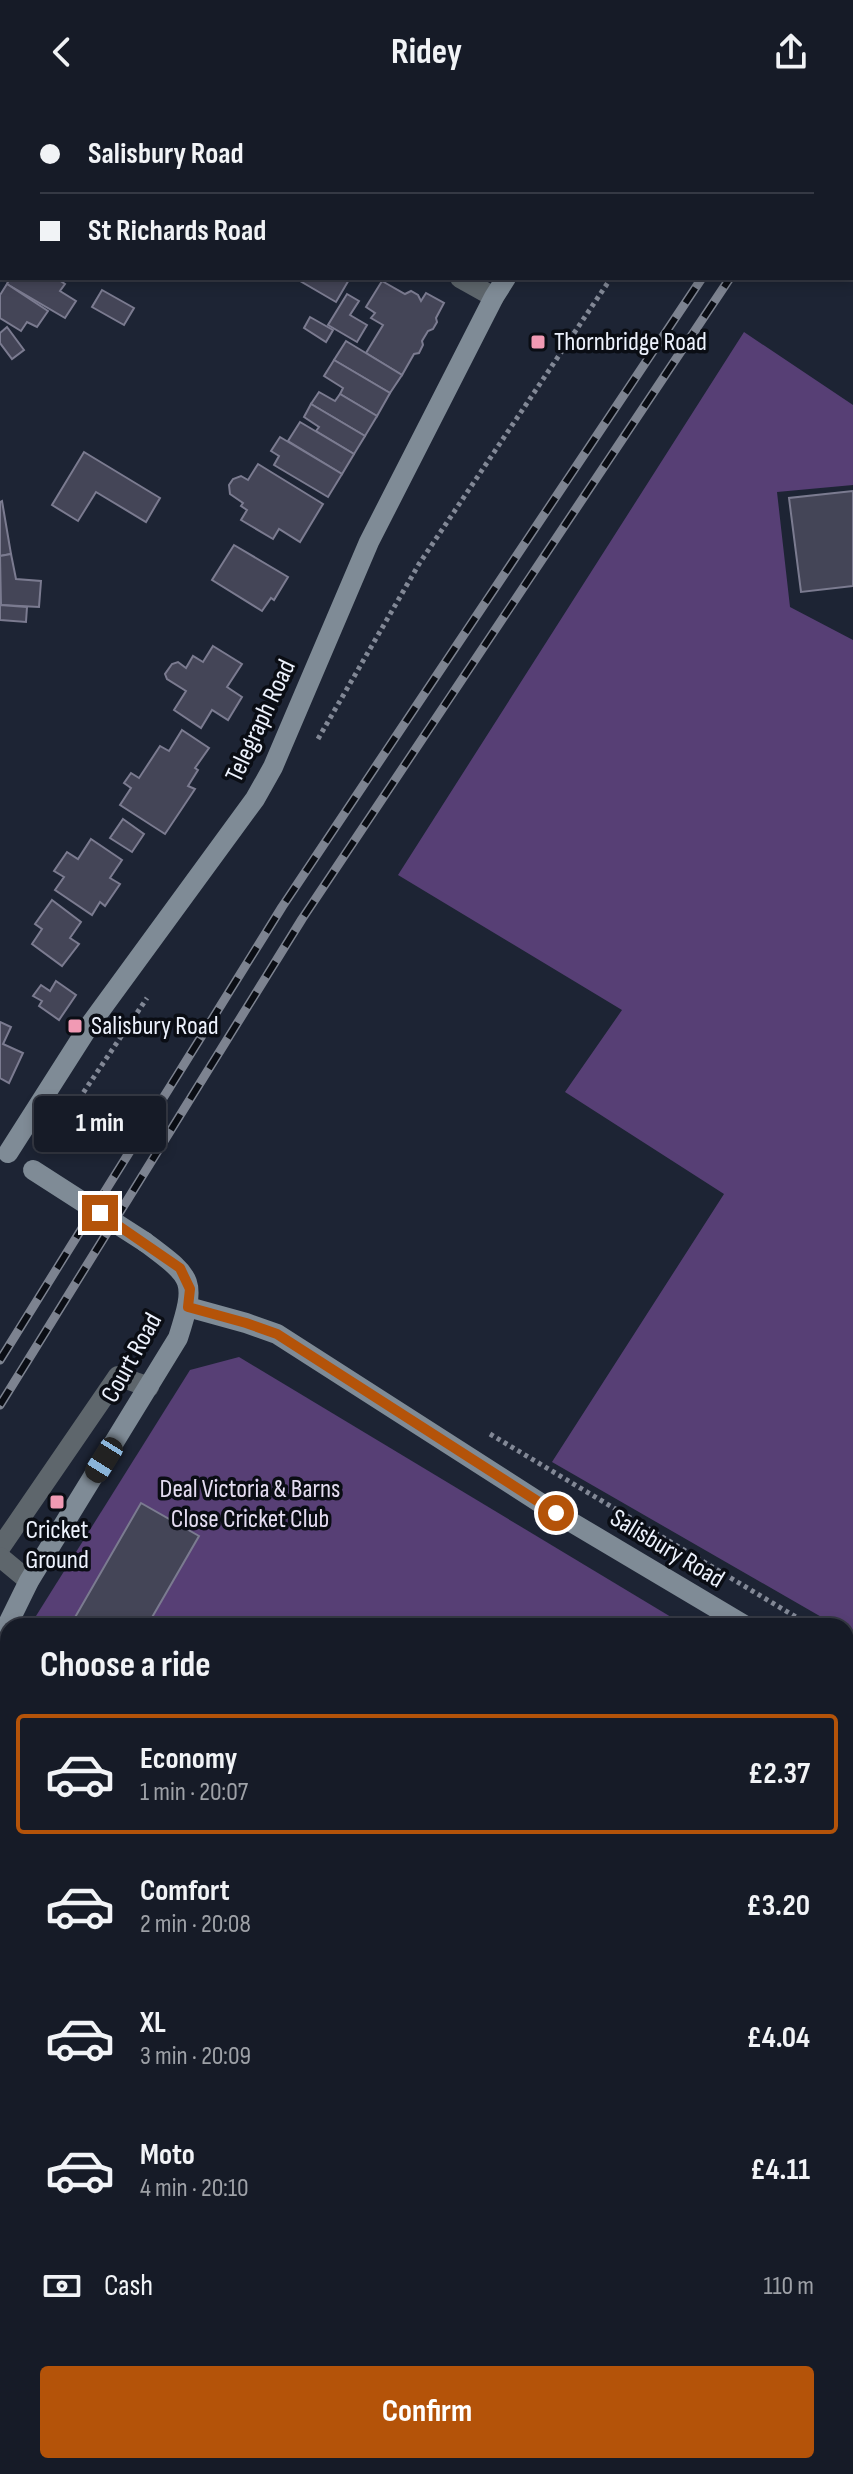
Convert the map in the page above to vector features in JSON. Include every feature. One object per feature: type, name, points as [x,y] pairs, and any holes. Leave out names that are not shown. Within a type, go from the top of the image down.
[{"type":"street","points":[[464,280],[494,297]]},
{"type":"street","name":"Telegraph Road","points":[[4,1151],[89,1026],[237,823],[273,767],[369,542],[505,280]]},
{"type":"street","points":[[4,1151],[180,1268],[190,1289],[188,1307]]},
{"type":"street","name":"Court Road","points":[[11,1618],[29,1581],[178,1338],[188,1307]]},
{"type":"street","name":"Salisbury Road","points":[[188,1307],[277,1334],[556,1513],[733,1618]]},
{"type":"street","points":[[0,1548],[118,1376],[149,1387]]},
{"type":"street","points":[[0,1557],[29,1581]]},
{"type":"path","points":[[490,1434],[798,1618]]},
{"type":"green space","points":[[744,332],[853,405],[853,485],[777,492],[790,607],[853,640],[853,1618],[823,1618],[552,1462],[724,1194],[565,1092],[622,1010],[398,875]]},
{"type":"green space","name":"Deal Victoria & Barns Close Cricket Club","points":[[239,1357],[673,1618],[35,1618],[190,1370]]},
{"type":"building","points":[[6,280],[59,280],[65,284],[60,291],[76,301],[65,318]]},
{"type":"building","points":[[298,280],[349,280],[336,302]]},
{"type":"building","points":[[382,281],[405,294],[411,291],[421,301],[426,293],[444,303],[433,329],[422,341],[419,353],[414,354],[402,375],[366,353],[383,325],[371,318],[375,313],[366,307]]},
{"type":"building","points":[[7,284],[48,311],[37,327],[27,322],[21,331],[0,318],[0,295]]},
{"type":"building","points":[[102,290],[134,308],[124,325],[92,307]]},
{"type":"building","points":[[347,294],[359,301],[350,315],[367,325],[357,342],[328,325]]},
{"type":"building","points":[[310,317],[333,330],[326,342],[304,328]]},
{"type":"building","points":[[7,327],[24,350],[12,359],[0,343],[0,333]]},
{"type":"building","points":[[346,341],[402,375],[390,393],[334,360]]},
{"type":"building","points":[[334,360],[390,393],[377,416],[340,394],[343,388],[324,376]]},
{"type":"building","points":[[319,392],[335,401],[340,394],[377,416],[365,436],[311,404]]},
{"type":"building","points":[[311,404],[365,436],[354,454],[316,431],[319,427],[304,417]]},
{"type":"building","points":[[300,422],[354,454],[342,474],[288,441]]},
{"type":"building","points":[[280,437],[342,474],[328,497],[274,465],[279,456],[271,451]]},
{"type":"building","points":[[84,452],[160,498],[146,522],[96,492],[78,521],[52,505]]},
{"type":"building","points":[[258,464],[323,504],[300,542],[279,529],[273,539],[241,520],[247,510],[230,494],[229,485],[241,476],[248,480]]},
{"type":"building","points":[[853,491],[853,586],[801,592],[789,498]]},
{"type":"building","points":[[0,502],[11,554],[0,556]]},
{"type":"building","points":[[234,545],[288,577],[274,600],[271,598],[262,611],[212,580]]},
{"type":"building","points":[[11,554],[16,579],[41,581],[39,607],[1,605],[0,556]]},
{"type":"building","points":[[0,605],[27,607],[26,622],[0,620]]},
{"type":"building","points":[[213,646],[242,664],[227,687],[242,697],[228,720],[212,710],[201,728],[174,710],[186,691],[167,679],[165,674],[172,664],[178,662],[186,668],[193,656],[203,662]]},
{"type":"building","points":[[182,730],[209,748],[195,768],[198,770],[188,786],[195,789],[165,834],[120,805],[131,788],[124,783],[131,773],[139,778],[160,746],[169,751]]},
{"type":"building","points":[[123,819],[144,834],[132,852],[110,838]]},
{"type":"building","points":[[91,839],[122,860],[110,878],[120,884],[105,906],[100,902],[92,915],[55,890],[64,877],[54,871],[67,852],[78,859]]},
{"type":"building","points":[[52,900],[81,922],[70,938],[79,944],[62,966],[32,944],[42,929],[35,924]]},
{"type":"building","points":[[56,981],[76,995],[59,1020],[39,1006],[42,1001],[33,996],[41,985],[50,991]]},
{"type":"building","points":[[0,1022],[11,1027],[3,1044],[23,1053],[9,1083],[0,1078]]},
{"type":"building","name":"Deal Victoria & Barns Close Cricket Club","points":[[141,1503],[199,1536],[152,1618],[75,1618]]},
{"type":"railway","points":[[0,1360],[282,907],[701,280]]},
{"type":"railway","points":[[0,1405],[302,919],[729,280]]},
{"type":"place","name":"Thornbridge Road","points":[[538,342]]},
{"type":"place","name":"Salisbury Road","points":[[75,1026]]},
{"type":"place","name":"Cricket Ground","points":[[57,1502]]},
{"type":"route","points":[[100,1213],[180,1268],[190,1289],[188,1307],[277,1334],[556,1513]]}]
